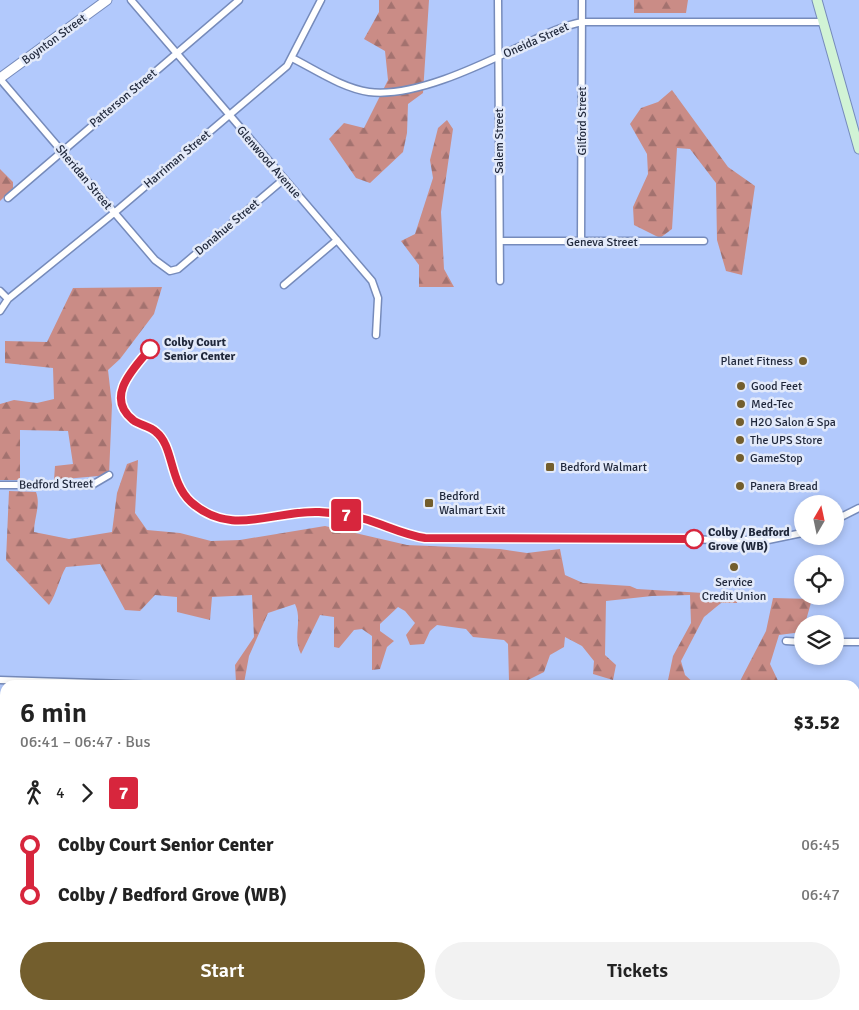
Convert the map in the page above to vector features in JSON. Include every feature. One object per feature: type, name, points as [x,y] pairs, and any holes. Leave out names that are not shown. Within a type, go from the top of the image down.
[{"type":"main road","points":[[817,0],[857,130],[859,149]]},
{"type":"street","name":"Boynton Street","points":[[0,78],[107,0]]},
{"type":"street","name":"Glenwood Avenue","points":[[130,0],[177,52],[372,281],[376,290],[376,335]]},
{"type":"street","name":"Patterson Street","points":[[8,198],[61,150],[239,0]]},
{"type":"street","name":"Harriman Street","points":[[0,311],[8,299],[114,213],[287,66],[322,0]]},
{"type":"street","name":"Salem Street","points":[[498,0],[500,281]]},
{"type":"street","name":"Gilford Street","points":[[581,242],[582,0]]},
{"type":"street","name":"Oneida Street","points":[[292,58],[351,86],[377,92],[398,91],[429,84],[499,56],[563,27],[582,22],[823,22]]},
{"type":"street","name":"Sheridan Street","points":[[0,78],[155,260],[170,272]]},
{"type":"street","name":"Donahue Street","points":[[170,272],[178,269],[284,179]]},
{"type":"street","points":[[284,285],[337,240]]},
{"type":"street","name":"Geneva Street","points":[[500,241],[704,241]]},
{"type":"street","points":[[0,291],[8,299]]},
{"type":"street","name":"Bedford Street","points":[[0,485],[92,485],[109,475]]},
{"type":"street","points":[[844,516],[857,510]]},
{"type":"street","points":[[435,538],[768,540],[794,535]]},
{"type":"street","points":[[786,642],[794,642]]},
{"type":"street","points":[[844,642],[859,642]]},
{"type":"green space","points":[[379,0],[429,0],[423,93],[408,104],[407,133],[403,152],[370,183],[356,178],[329,139],[344,123],[364,128],[388,80],[385,51],[364,39],[379,12]]},
{"type":"green space","points":[[634,0],[688,0],[686,13],[634,13]]},
{"type":"green space","points":[[672,90],[728,167],[755,186],[742,275],[726,271],[717,240],[716,183],[690,149],[677,148],[672,229],[660,238],[634,225],[633,207],[648,174],[647,154],[630,124],[641,108],[658,102]]},
{"type":"green space","points":[[447,120],[453,129],[441,212],[444,269],[454,287],[419,287],[419,265],[401,241],[415,234],[433,178],[430,160],[438,128]]},
{"type":"green space","points":[[0,169],[13,182],[13,188],[0,201]]},
{"type":"green space","points":[[162,287],[154,314],[120,359],[108,370],[112,405],[109,475],[54,480],[55,466],[73,464],[68,431],[20,430],[20,480],[0,480],[0,404],[14,400],[37,403],[54,399],[53,368],[5,363],[5,341],[47,342],[73,288]]},
{"type":"green space","points":[[138,460],[135,513],[147,530],[180,533],[211,541],[240,540],[325,526],[407,545],[500,549],[527,553],[560,549],[565,575],[583,583],[630,586],[637,589],[737,595],[737,603],[721,603],[704,617],[681,661],[685,675],[690,680],[668,680],[673,656],[691,623],[690,595],[652,596],[606,601],[605,655],[616,665],[613,680],[593,674],[594,661],[582,646],[565,637],[564,647],[550,655],[544,672],[528,680],[509,680],[508,644],[504,640],[473,637],[466,629],[437,625],[430,631],[424,644],[410,645],[406,635],[415,623],[405,611],[398,607],[380,624],[380,631],[394,641],[387,647],[380,669],[372,670],[372,636],[362,629],[354,630],[339,648],[334,647],[334,617],[320,615],[301,654],[297,641],[298,617],[295,604],[268,613],[249,656],[245,680],[236,680],[235,665],[254,637],[252,595],[212,597],[210,620],[177,612],[177,597],[155,595],[140,611],[125,610],[100,564],[66,567],[49,605],[6,560],[9,491],[36,492],[38,507],[34,532],[69,539],[112,532],[117,493],[127,464]]},
{"type":"green space","points":[[773,598],[794,599],[794,605],[810,605],[808,615],[794,615],[794,633],[779,635],[770,664],[778,680],[741,680],[766,631]]},
{"type":"bus line","name":"7","points":[[150,349],[125,380],[121,388],[123,405],[133,420],[156,431],[161,438],[165,445],[175,480],[191,502],[209,514],[222,519],[245,522],[288,514],[318,512],[366,519],[409,535],[425,538],[694,539]]},
{"type":"place","name":"Colby Court Senior Center","points":[[150,349]]},
{"type":"place","name":"Planet Fitness","points":[[803,361]]},
{"type":"place","name":"Good Feet","points":[[741,386]]},
{"type":"place","name":"Med-Tec","points":[[741,404]]},
{"type":"place","name":"H2O Salon & Spa","points":[[740,422]]},
{"type":"place","name":"The UPS Store","points":[[740,440]]},
{"type":"place","name":"GameStop","points":[[740,458]]},
{"type":"place","name":"Bedford Walmart","points":[[550,467]]},
{"type":"place","name":"Panera Bread","points":[[740,486]]},
{"type":"place","name":"Bedford Walmart Exit","points":[[429,503]]},
{"type":"place","name":"Colby / Bedford Grove (WB)","points":[[694,539]]},
{"type":"place","name":"Service Credit Union","points":[[734,567]]}]
